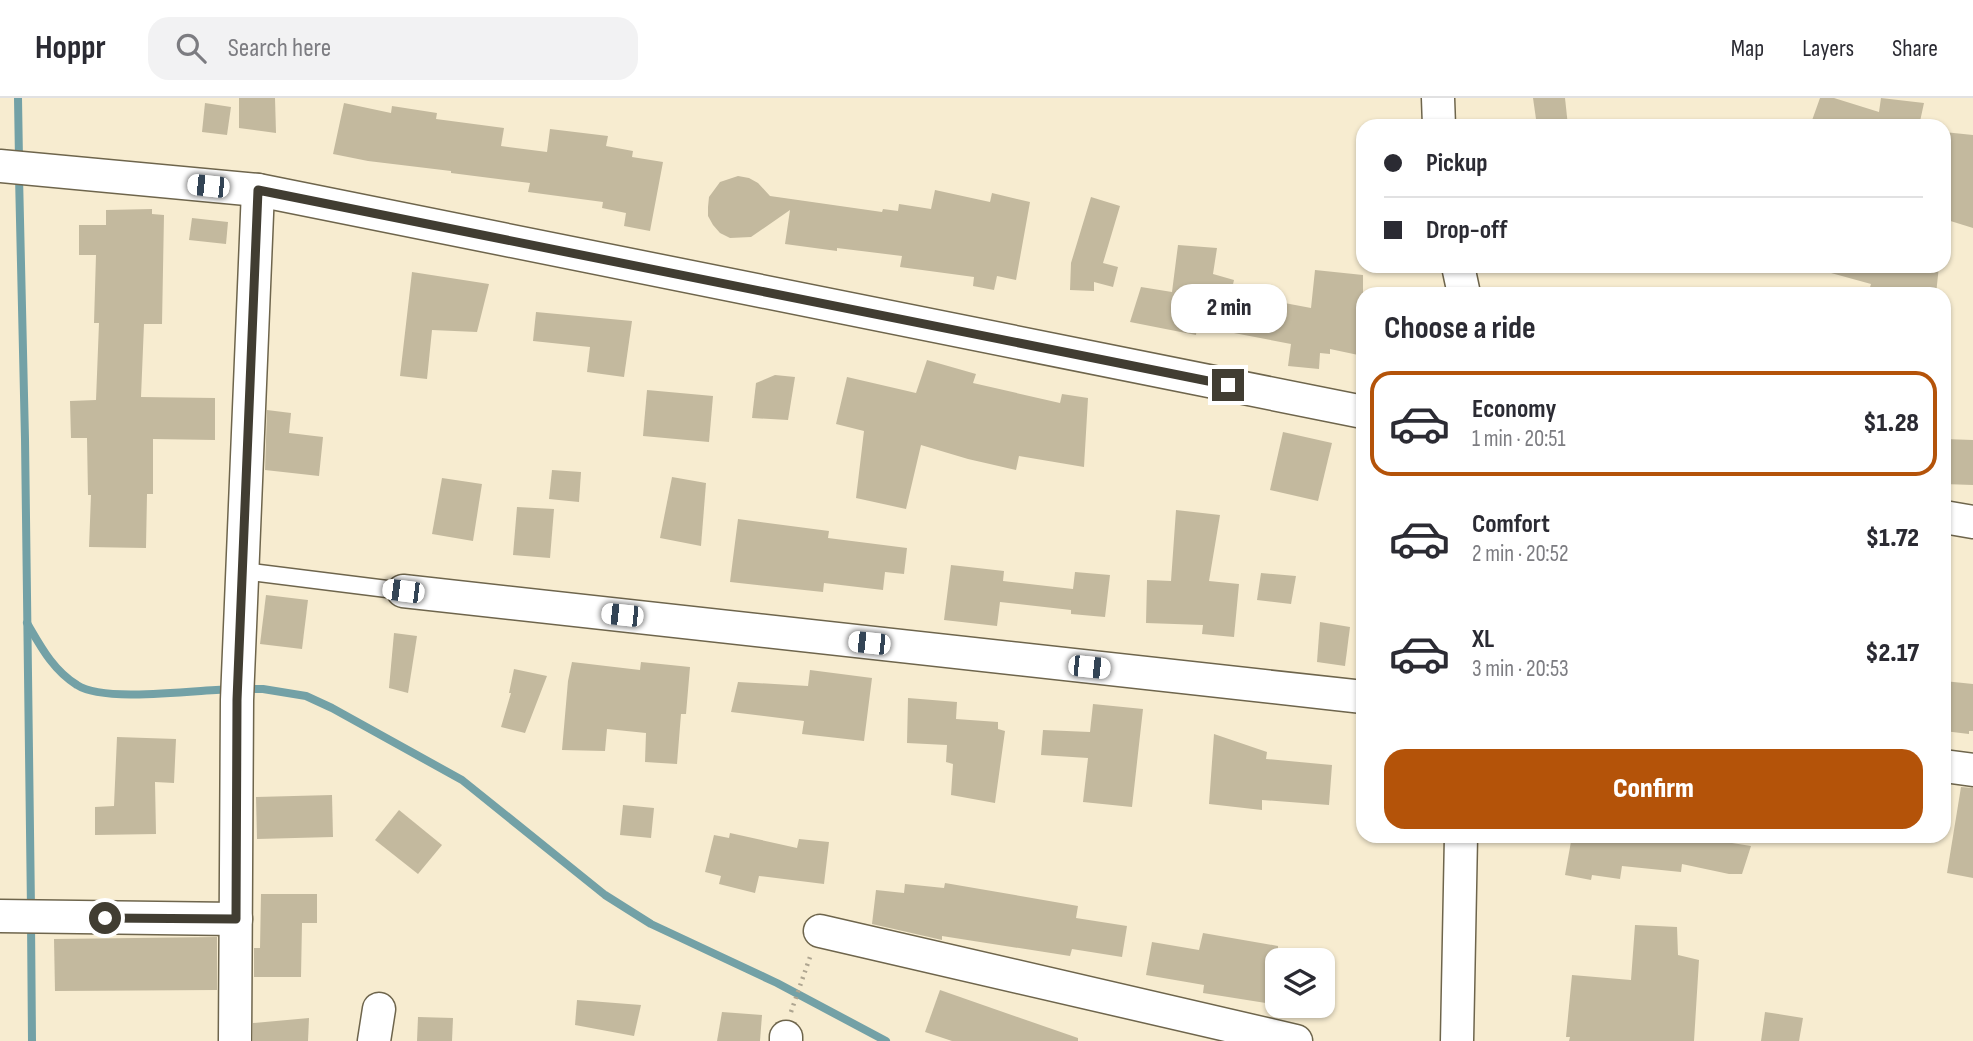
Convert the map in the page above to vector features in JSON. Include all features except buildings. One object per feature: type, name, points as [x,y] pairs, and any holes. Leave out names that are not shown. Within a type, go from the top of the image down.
[{"type":"street","points":[[1438,98],[1439,119]]},
{"type":"street","points":[[15,167],[258,190],[1356,411]]},
{"type":"street","points":[[235,1041],[237,700],[258,190]]},
{"type":"street","points":[[1951,518],[1973,522]]},
{"type":"street","points":[[403,591],[1356,696]]},
{"type":"street","points":[[1951,767],[1973,770]]},
{"type":"street","points":[[1457,1041],[1461,843]]},
{"type":"street","points":[[0,916],[236,919]]},
{"type":"street","points":[[820,931],[1296,1041]]},
{"type":"street","points":[[374,1041],[379,1009]]},
{"type":"lane","points":[[243,571],[403,591]]},
{"type":"path","points":[[788,1029],[805,970]]},
{"type":"waterway","points":[[18,98],[19,160]]},
{"type":"waterway","points":[[19,176],[31,909]]},
{"type":"waterway","points":[[27,623],[48,657],[61,672],[77,685],[90,690],[129,694],[232,689]]},
{"type":"waterway","points":[[245,689],[306,696],[332,708],[462,780],[605,895],[651,924],[777,983],[886,1041]]},
{"type":"waterway","points":[[31,921],[32,1041]]},
{"type":"route","points":[[105,918],[236,919],[237,700],[258,190],[1228,385]]}]
